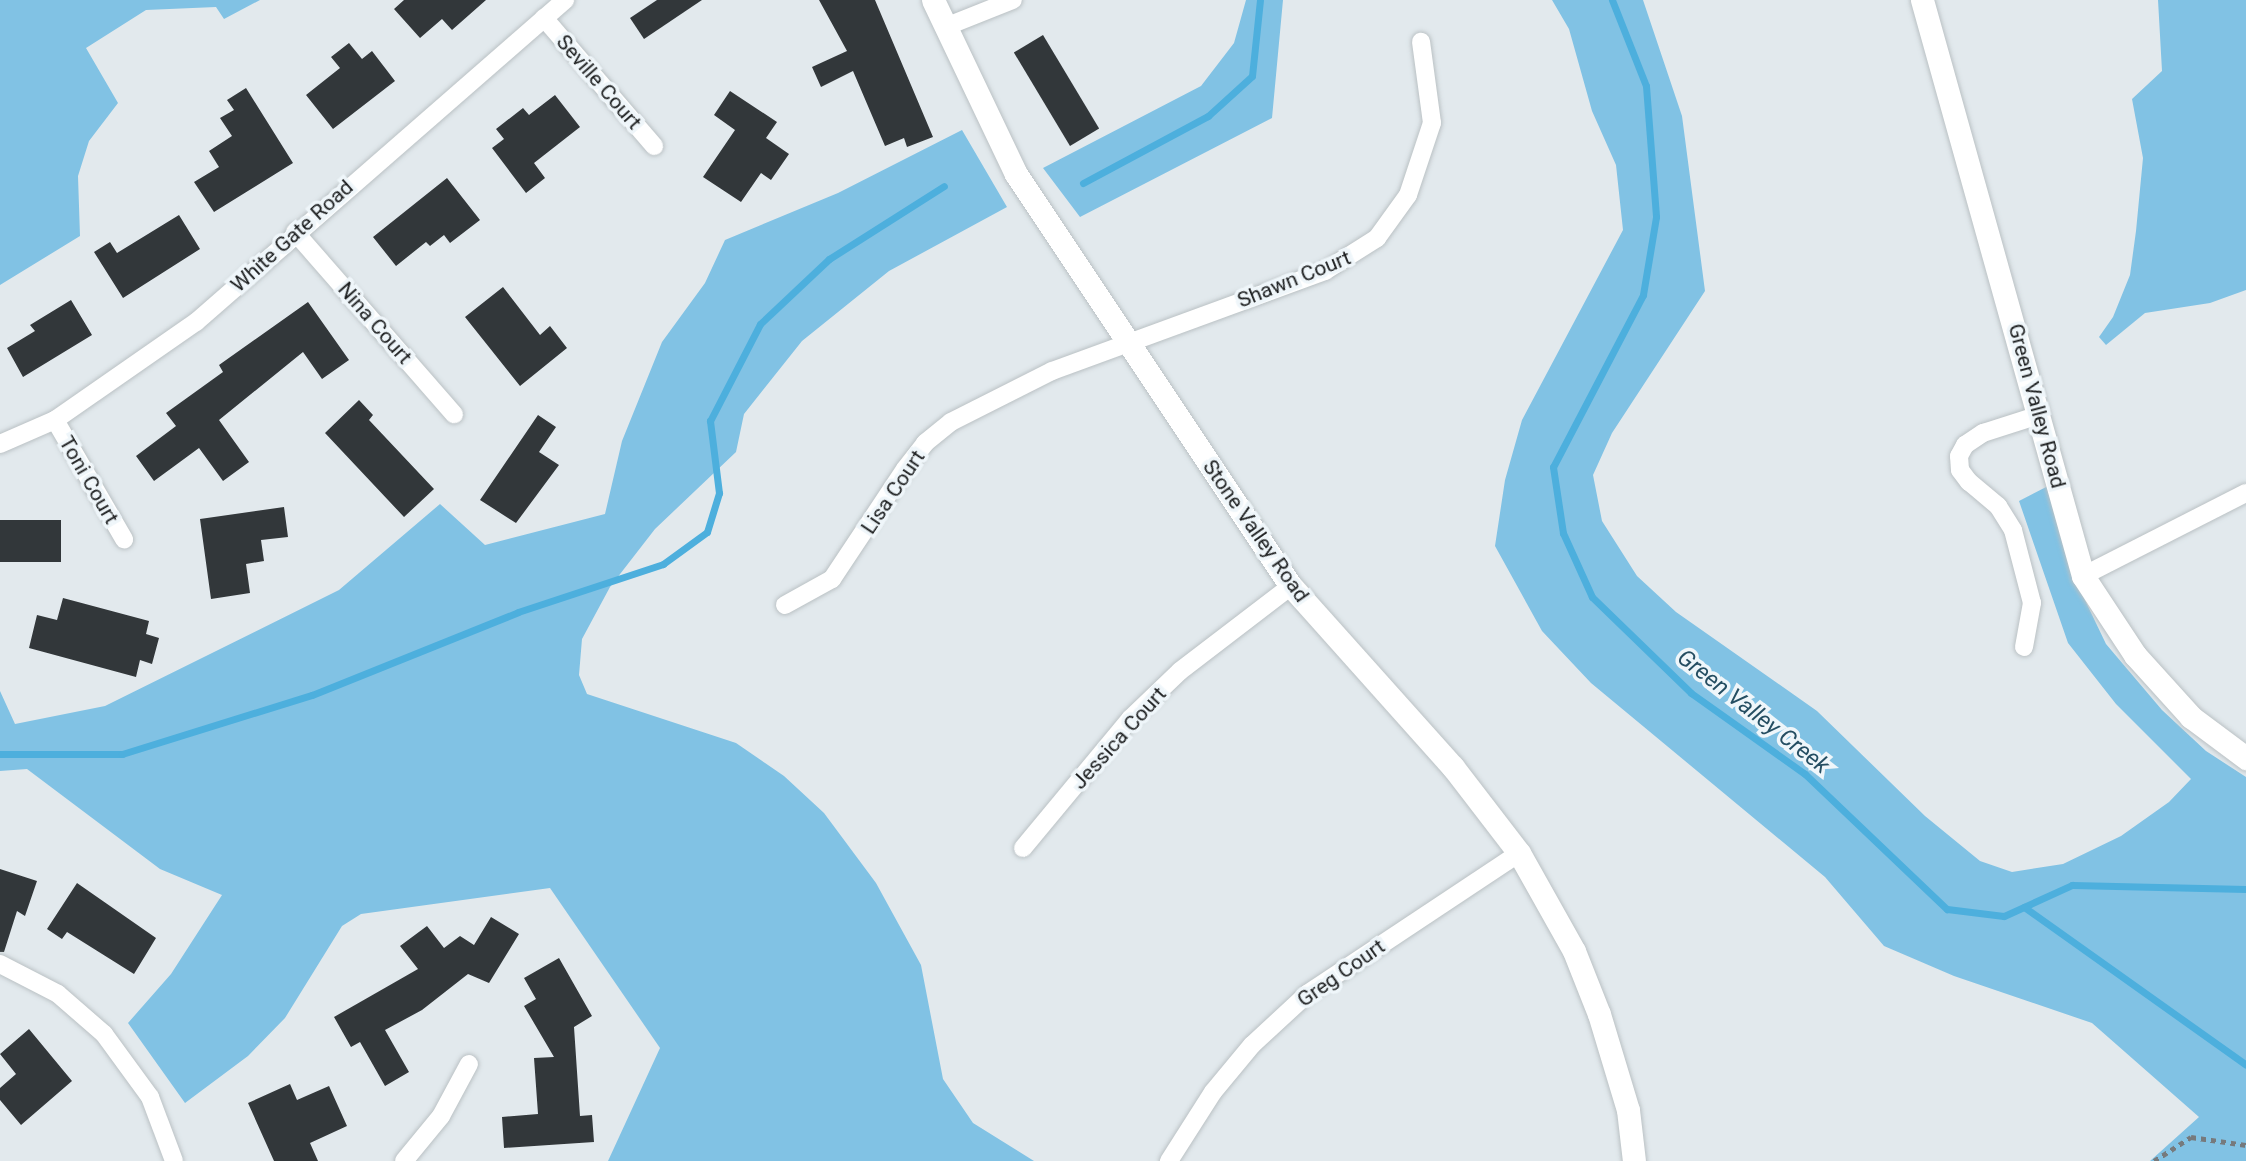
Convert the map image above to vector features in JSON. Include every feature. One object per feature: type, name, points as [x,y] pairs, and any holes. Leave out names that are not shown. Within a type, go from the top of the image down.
[{"type":"street","name":"White Gate Road","points":[[0,444],[55,420],[196,322],[295,232],[565,0]]},
{"type":"street","name":"Stone Valley Road","points":[[933,0],[1016,174],[1291,586],[1453,767],[1519,853],[1574,951],[1599,1014],[1628,1110],[1634,1161]]},
{"type":"street","points":[[945,27],[1013,0]]},
{"type":"street","name":"Green Valley Road","points":[[1922,0],[2083,576],[2135,655],[2191,717],[2246,758]]},
{"type":"street","name":"Seville Court","points":[[544,18],[654,146]]},
{"type":"street","name":"Shawn Court","points":[[1127,344],[1325,271],[1377,238],[1408,195],[1432,123],[1421,42]]},
{"type":"street","name":"Nina Court","points":[[295,232],[454,414]]},
{"type":"street","name":"Lisa Court","points":[[785,605],[832,579],[905,469],[925,443],[951,422],[1000,393],[1127,344]]},
{"type":"street","points":[[2024,647],[2032,603],[2013,530],[1998,506],[1969,482],[1960,470],[1959,456],[1965,445],[1983,433],[2039,415]]},
{"type":"street","name":"Toni Court","points":[[55,420],[124,539]]},
{"type":"street","points":[[2083,576],[2246,493]]},
{"type":"street","name":"Jessica Court","points":[[1023,848],[1130,719],[1180,671],[1291,586]]},
{"type":"street","name":"Greg Court","points":[[1169,1161],[1213,1092],[1252,1045],[1307,993],[1519,853]]},
{"type":"street","points":[[0,964],[58,994],[103,1034],[150,1097],[174,1161]]},
{"type":"street","points":[[404,1161],[441,1116],[469,1064]]},
{"type":"path","points":[[2154,1161],[2191,1137],[2246,1145]]},
{"type":"shaded area","points":[[0,0],[260,0],[224,19],[216,7],[146,10],[86,48],[118,103],[89,141],[78,176],[80,236],[0,285]]},
{"type":"shaded area","points":[[1246,0],[1283,0],[1272,118],[1080,217],[1043,168],[1201,86],[1234,43]]},
{"type":"shaded area","points":[[1552,0],[1643,0],[1682,116],[1705,291],[1612,433],[1593,475],[1602,521],[1637,576],[1676,612],[1817,711],[1925,816],[1980,861],[2012,872],[2063,864],[2121,836],[2169,802],[2191,779],[2116,704],[2068,643],[2019,501],[2050,485],[2073,575],[2106,644],[2162,710],[2206,751],[2246,777],[2246,1161],[2150,1161],[2199,1117],[2092,1023],[1954,976],[1884,946],[1825,877],[1591,683],[1542,631],[1495,546],[1505,480],[1522,420],[1623,230],[1616,165],[1592,111],[1569,29]]},
{"type":"shaded area","points":[[2158,0],[2246,0],[2246,290],[2210,303],[2145,313],[2106,345],[2099,337],[2113,317],[2130,275],[2136,231],[2143,158],[2132,99],[2162,71]]},
{"type":"shaded area","points":[[962,130],[1007,207],[889,271],[802,341],[744,414],[736,452],[655,529],[610,587],[582,639],[579,675],[587,694],[736,743],[784,776],[824,813],[876,883],[921,965],[943,1079],[973,1123],[1034,1161],[608,1161],[660,1048],[550,888],[361,914],[342,926],[285,1018],[248,1056],[185,1103],[128,1023],[171,974],[222,895],[160,869],[27,769],[0,771],[0,691],[15,724],[105,706],[339,590],[440,504],[485,545],[605,514],[622,441],[662,342],[705,283],[725,240],[838,193]]},
{"type":"building","points":[[404,0],[486,0],[452,30],[442,19],[420,38],[394,9]]},
{"type":"building","points":[[657,0],[702,0],[644,39],[630,18]]},
{"type":"building","points":[[819,0],[875,0],[933,137],[907,147],[904,138],[885,146],[853,71],[821,87],[812,67],[847,51]]},
{"type":"building","points":[[1043,35],[1099,128],[1070,146],[1014,53]]},
{"type":"building","points":[[349,43],[362,59],[372,51],[395,81],[333,129],[306,95],[340,68],[331,57]]},
{"type":"building","points":[[246,88],[293,163],[214,212],[194,182],[219,167],[209,151],[232,136],[220,118],[234,110],[227,100]]},
{"type":"building","points":[[730,91],[777,122],[766,138],[789,154],[771,180],[761,173],[741,202],[703,177],[735,130],[714,115]]},
{"type":"building","points":[[555,95],[580,127],[534,163],[545,178],[526,193],[492,148],[504,139],[496,129],[523,108],[529,115]]},
{"type":"building","points":[[447,178],[480,220],[450,243],[444,235],[430,246],[426,242],[396,266],[373,237]]},
{"type":"building","points":[[179,215],[200,249],[123,298],[94,252],[110,242],[117,253]]},
{"type":"building","points":[[503,287],[540,335],[550,326],[567,348],[520,386],[465,317]]},
{"type":"building","points":[[71,300],[92,335],[23,377],[7,348],[35,331],[30,325]]},
{"type":"building","points":[[308,302],[349,360],[322,379],[303,352],[219,420],[249,462],[223,481],[199,448],[154,481],[136,456],[176,426],[166,413],[223,372],[219,365]]},
{"type":"building","points":[[359,400],[373,415],[369,420],[434,489],[404,517],[325,433]]},
{"type":"building","points":[[538,415],[556,427],[539,452],[559,465],[516,523],[480,500]]},
{"type":"building","points":[[284,507],[288,537],[261,540],[264,561],[246,564],[250,593],[211,599],[200,519]]},
{"type":"building","points":[[0,520],[61,520],[61,562],[0,562]]},
{"type":"building","points":[[63,598],[149,621],[146,634],[159,638],[152,664],[140,660],[136,677],[29,648],[37,615],[57,620]]},
{"type":"building","points":[[0,869],[37,881],[25,916],[17,911],[4,952],[0,952]]},
{"type":"building","points":[[77,883],[156,938],[134,974],[67,932],[62,939],[47,929]]},
{"type":"building","points":[[491,917],[519,934],[489,983],[468,974],[422,1010],[385,1030],[409,1072],[385,1086],[360,1042],[351,1047],[334,1017],[418,969],[400,946],[427,926],[444,948],[460,936],[474,945]]},
{"type":"building","points":[[559,958],[592,1016],[574,1027],[580,1116],[592,1115],[594,1142],[504,1148],[502,1117],[538,1114],[534,1058],[554,1057],[524,1006],[536,999],[524,978]]},
{"type":"building","points":[[29,1029],[72,1081],[21,1125],[0,1100],[0,1088],[16,1074],[0,1054]]},
{"type":"building","points":[[290,1084],[297,1100],[329,1086],[347,1126],[310,1143],[318,1161],[274,1161],[248,1103]]},
{"type":"waterway","points":[[1083,183],[1208,116],[1252,76],[1260,0]]},
{"type":"waterway","name":"Green Valley Creek","points":[[1612,0],[1646,86],[1656,217],[1643,295],[1553,467],[1563,533],[1592,597],[1691,693],[1805,774],[1947,909],[2004,916],[2072,885],[2246,889]]},
{"type":"waterway","points":[[0,754],[122,754],[312,695],[518,612],[663,564],[707,532],[719,493],[710,421],[760,324],[829,259],[944,186]]},
{"type":"waterway","points":[[2024,907],[2246,1065]]}]
